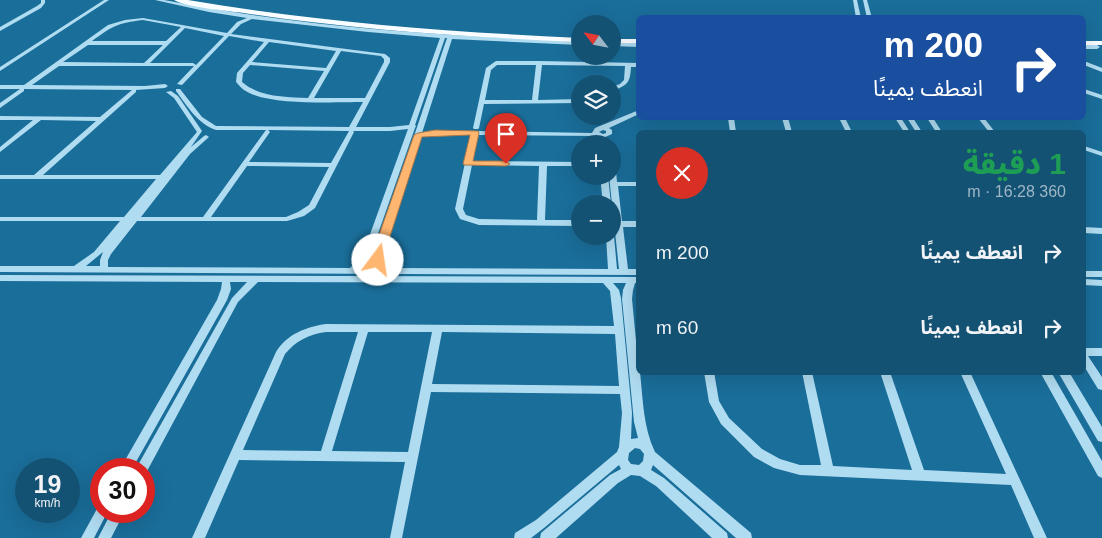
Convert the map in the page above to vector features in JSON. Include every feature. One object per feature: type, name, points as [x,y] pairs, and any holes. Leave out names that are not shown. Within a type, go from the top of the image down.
[{"type":"main road","points":[[177,0],[252,13],[450,34],[571,41]]},
{"type":"main road","points":[[205,0],[368,24]]},
{"type":"main road","points":[[387,26],[571,35]]},
{"type":"main road","points":[[621,36],[636,36]]},
{"type":"main road","points":[[1086,37],[1102,37]]},
{"type":"main road","points":[[621,42],[636,43]]},
{"type":"street","points":[[0,29],[39,7],[43,0]]},
{"type":"street","points":[[0,69],[101,0]]},
{"type":"street","points":[[0,65],[107,0]]},
{"type":"street","points":[[157,0],[255,17],[447,37],[571,42]]},
{"type":"street","points":[[856,0],[858,15]]},
{"type":"street","points":[[865,0],[869,15]]},
{"type":"street","points":[[24,89],[166,90],[177,86],[224,35],[235,20],[236,14]]},
{"type":"street","points":[[177,86],[193,65],[224,35],[241,21],[255,17]]},
{"type":"street","points":[[0,106],[110,26],[132,20],[143,19],[224,35],[379,54],[387,58],[312,206],[301,214],[279,220],[0,219]]},
{"type":"street","points":[[0,21],[9,24]]},
{"type":"street","points":[[145,65],[184,28]]},
{"type":"street","points":[[353,270],[366,255],[375,233],[410,135],[417,126],[447,37]]},
{"type":"street","points":[[267,40],[248,62],[238,78],[245,90],[268,98],[367,100]]},
{"type":"street","points":[[87,43],[168,43]]},
{"type":"street","points":[[310,99],[340,49]]},
{"type":"street","points":[[248,62],[328,70]]},
{"type":"street","points":[[571,223],[478,222],[463,217],[459,209],[488,69],[493,65],[506,62],[636,65]]},
{"type":"street","points":[[535,102],[539,63]]},
{"type":"street","points":[[58,64],[193,65]]},
{"type":"street","points":[[1086,64],[1100,68]]},
{"type":"street","points":[[621,85],[627,80],[628,65]]},
{"type":"street","points":[[177,86],[200,118],[214,130],[267,132],[394,129],[417,126],[475,131]]},
{"type":"street","points":[[0,89],[166,90],[176,97],[201,134]]},
{"type":"street","points":[[36,177],[134,91]]},
{"type":"street","points":[[1086,93],[1102,97]]},
{"type":"street","points":[[481,102],[571,101]]},
{"type":"street","points":[[598,132],[636,113]]},
{"type":"street","points":[[0,118],[103,119]]},
{"type":"street","points":[[0,150],[40,118]]},
{"type":"street","points":[[418,135],[475,131],[598,132],[607,130],[610,133],[636,120]]},
{"type":"street","points":[[983,120],[990,130]]},
{"type":"street","points":[[382,270],[378,256],[418,135],[417,126]]},
{"type":"street","points":[[75,269],[97,254],[160,177],[201,134],[214,130],[352,130],[410,135]]},
{"type":"street","points":[[206,220],[267,132]]},
{"type":"street","points":[[104,269],[105,257],[201,134]]},
{"type":"street","points":[[1086,149],[1102,154]]},
{"type":"street","points":[[244,164],[334,165]]},
{"type":"street","points":[[399,164],[408,164]]},
{"type":"street","points":[[468,164],[571,164]]},
{"type":"street","points":[[541,223],[543,164]]},
{"type":"street","points":[[0,177],[160,177]]},
{"type":"street","points":[[621,184],[636,184]]},
{"type":"street","points":[[621,224],[636,224]]},
{"type":"street","points":[[1086,230],[1102,232]]},
{"type":"street","points":[[375,233],[385,233]]},
{"type":"street","points":[[621,243],[624,272]]},
{"type":"street","points":[[611,245],[613,271]]},
{"type":"street","points":[[0,269],[104,269],[271,274],[456,275],[605,279],[636,277]]},
{"type":"street","points":[[0,278],[256,278],[271,274],[353,270],[456,275],[613,271],[624,272],[636,277]]},
{"type":"street","points":[[1086,274],[1102,274]]},
{"type":"street","points":[[132,458],[222,300],[226,289],[226,278]]},
{"type":"street","points":[[148,458],[235,300],[256,278]]},
{"type":"street","points":[[605,279],[616,294],[630,329],[625,390],[627,422],[623,452],[624,463],[664,486],[722,538]]},
{"type":"street","points":[[546,538],[614,479],[649,464],[648,451],[640,422],[627,295],[636,279]]},
{"type":"street","points":[[1086,282],[1102,282]]},
{"type":"street","points":[[198,538],[281,352],[302,334],[319,329],[630,329]]},
{"type":"street","points":[[325,456],[364,329]]},
{"type":"street","points":[[396,538],[438,329]]},
{"type":"street","points":[[1086,352],[1102,352]]},
{"type":"street","points":[[1086,361],[1102,386]]},
{"type":"street","points":[[710,375],[714,402],[720,415],[758,453],[789,468],[828,472],[1014,480]]},
{"type":"street","points":[[808,375],[828,472]]},
{"type":"street","points":[[886,375],[920,476]]},
{"type":"street","points":[[966,375],[1041,538]]},
{"type":"street","points":[[1047,375],[1102,472]]},
{"type":"street","points":[[1065,375],[1102,437]]},
{"type":"street","points":[[175,382],[189,381]]},
{"type":"street","points":[[427,388],[625,390]]},
{"type":"street","points":[[520,538],[540,524],[623,452],[637,444],[648,451],[746,538]]},
{"type":"street","points":[[235,455],[413,458]]},
{"type":"street","points":[[86,538],[95,523]]},
{"type":"street","points":[[106,538],[113,523]]},
{"type":"route","points":[[378,260],[418,135],[430,133],[474,133],[468,164],[506,164]]}]
